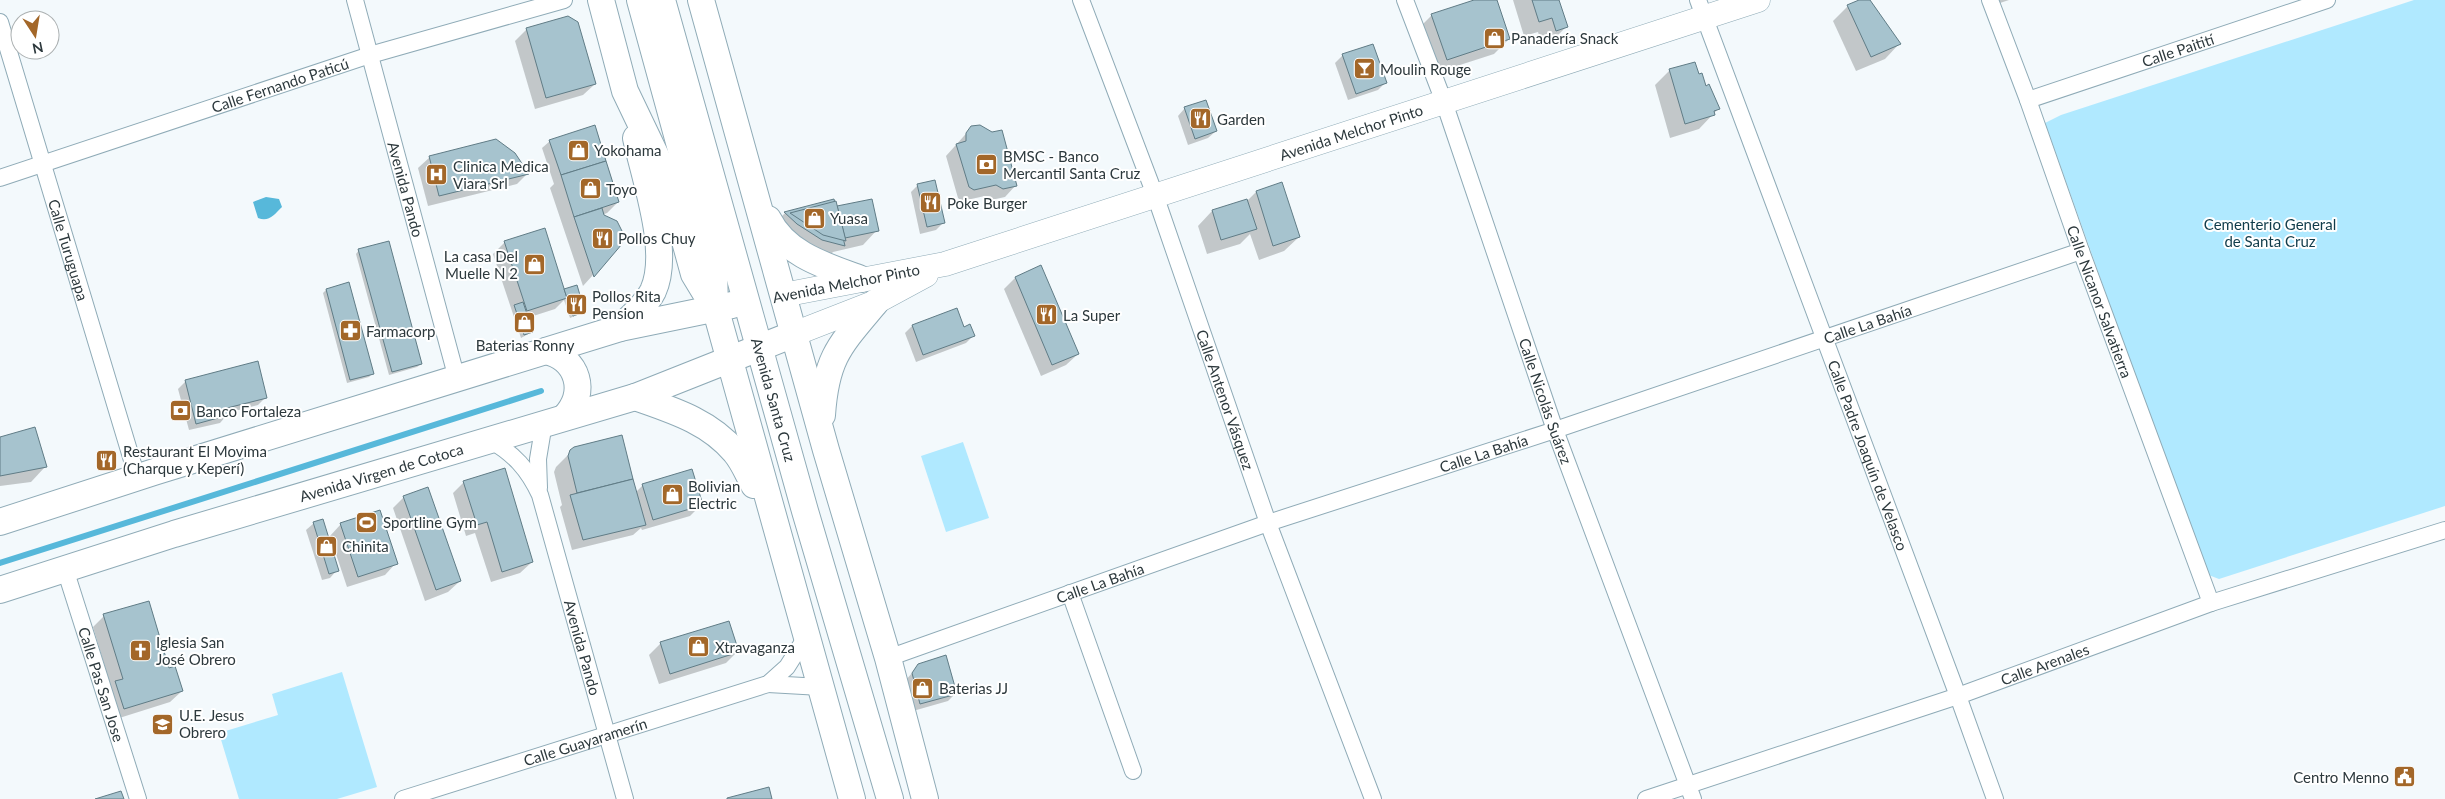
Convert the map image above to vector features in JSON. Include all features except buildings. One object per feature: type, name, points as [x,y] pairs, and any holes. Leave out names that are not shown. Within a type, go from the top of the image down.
[{"type":"main road","points":[[601,0],[625,91],[658,236],[660,265],[652,293],[620,328]]},
{"type":"main road","points":[[640,0],[714,270],[715,308],[852,799]]},
{"type":"main road","name":"Avenida Santa Cruz","points":[[662,0],[793,465],[890,799]]},
{"type":"main road","points":[[701,0],[826,450],[888,658],[925,799]]},
{"type":"main road","name":"Avenida Melchor Pinto","points":[[747,303],[861,279],[945,264],[1444,102],[1701,9],[1758,0]]},
{"type":"main road","points":[[625,91],[669,183],[694,274],[715,308]]},
{"type":"main road","points":[[718,197],[729,102]]},
{"type":"main road","points":[[754,190],[771,224],[787,246],[823,265],[861,279]]},
{"type":"main road","name":"Avenida Melchor Pinto","points":[[760,347],[876,302],[945,264]]},
{"type":"main road","points":[[826,450],[822,419],[824,386],[831,361],[840,346],[876,302]]},
{"type":"main road","points":[[0,522],[620,328],[747,303]]},
{"type":"main road","name":"Avenida Virgen de Cotoca","points":[[0,590],[635,397],[760,347]]},
{"type":"main road","points":[[546,351],[554,353],[568,363],[577,378],[578,395],[571,410],[555,420]]},
{"type":"main road","points":[[635,397],[692,418],[718,434],[736,453],[775,522]]},
{"type":"main road","points":[[793,465],[856,550]]},
{"type":"street","name":"Avenida Pando","points":[[354,0],[458,379]]},
{"type":"street","name":"Calle Fernando Paticú","points":[[0,178],[370,55],[564,0]]},
{"type":"street","name":"Calle Antenor Vásquez","points":[[1082,0],[1155,195],[1268,524],[1373,799]]},
{"type":"street","name":"Calle Nicolás Suárez","points":[[1405,0],[1444,102],[1555,430],[1690,792]]},
{"type":"street","name":"Calle Nicanor Salvatierra","points":[[1990,0],[2211,603]]},
{"type":"street","name":"Calle Paitití","points":[[2028,100],[2327,0]]},
{"type":"street","name":"Calle Padre Joaquín de Velasco","points":[[1701,9],[1995,799]]},
{"type":"street","name":"Calle Turuguapa","points":[[0,22],[136,478]]},
{"type":"street","name":"Calle La Bahía","points":[[888,658],[1268,524],[1555,430],[1823,337],[2081,251]]},
{"type":"street","name":"Avenida Pando","points":[[540,495],[538,459],[555,420]]},
{"type":"street","name":"Avenida Pando","points":[[490,440],[507,449],[521,462],[532,478],[540,495],[625,799]]},
{"type":"street","name":"Calle Arenales","points":[[1646,799],[1690,792],[2211,603],[2445,530]]},
{"type":"street","name":"Calle Pas San Jose","points":[[65,569],[138,799]]},
{"type":"street","points":[[1070,593],[1133,771]]},
{"type":"street","name":"Calle Guayaramerín","points":[[768,684],[788,667],[806,637]]},
{"type":"street","name":"Calle Guayaramerín","points":[[403,799],[768,684],[821,687]]},
{"type":"green space","name":"Cementerio General de Santa Cruz","points":[[2414,0],[2445,0],[2445,506],[2219,579],[2206,574],[2045,123],[2061,115]]},
{"type":"green space","points":[[963,442],[989,518],[946,532],[921,456]]},
{"type":"green space","points":[[342,672],[377,787],[337,799],[239,799],[219,733],[278,715],[272,694]]},
{"type":"shaded area","points":[[266,197],[279,199],[282,207],[268,218],[258,218],[253,202]]},
{"type":"waterway","points":[[0,563],[541,391]]},
{"type":"place","name":"Panadería Snack","points":[[1495,38]]},
{"type":"place","name":"Moulin Rouge","points":[[1364,69]]},
{"type":"place","name":"Garden","points":[[1201,119]]},
{"type":"place","name":"Yokohama","points":[[578,150]]},
{"type":"place","name":"BMSC - Banco Mercantil Santa Cruz","points":[[987,165]]},
{"type":"place","name":"Clinica Medica Viara Srl","points":[[437,175]]},
{"type":"place","name":"Toyo","points":[[590,189]]},
{"type":"place","name":"Poke Burger","points":[[931,203]]},
{"type":"place","name":"Yuasa","points":[[814,218]]},
{"type":"place","name":"Pollos Chuy","points":[[602,238]]},
{"type":"place","name":"La casa Del Muelle N 2","points":[[534,265]]},
{"type":"place","name":"Pollos Rita Pension","points":[[576,305]]},
{"type":"place","name":"La Super","points":[[1047,315]]},
{"type":"place","name":"Baterias Ronny","points":[[525,322]]},
{"type":"place","name":"Farmacorp","points":[[350,331]]},
{"type":"place","name":"Banco Fortaleza","points":[[180,411]]},
{"type":"place","name":"Restaurant El Movima (Charque y Keperí)","points":[[107,460]]},
{"type":"place","name":"Bolivian Electric","points":[[672,495]]},
{"type":"place","name":"Sportline Gym","points":[[367,522]]},
{"type":"place","name":"Chinita","points":[[326,546]]},
{"type":"place","name":"Xtravaganza","points":[[699,647]]},
{"type":"place","name":"Iglesia San José Obrero","points":[[140,651]]},
{"type":"place","name":"Baterias JJ","points":[[923,688]]},
{"type":"place","name":"U.E. Jesus Obrero","points":[[163,724]]},
{"type":"place","name":"Centro Menno","points":[[2405,777]]}]
